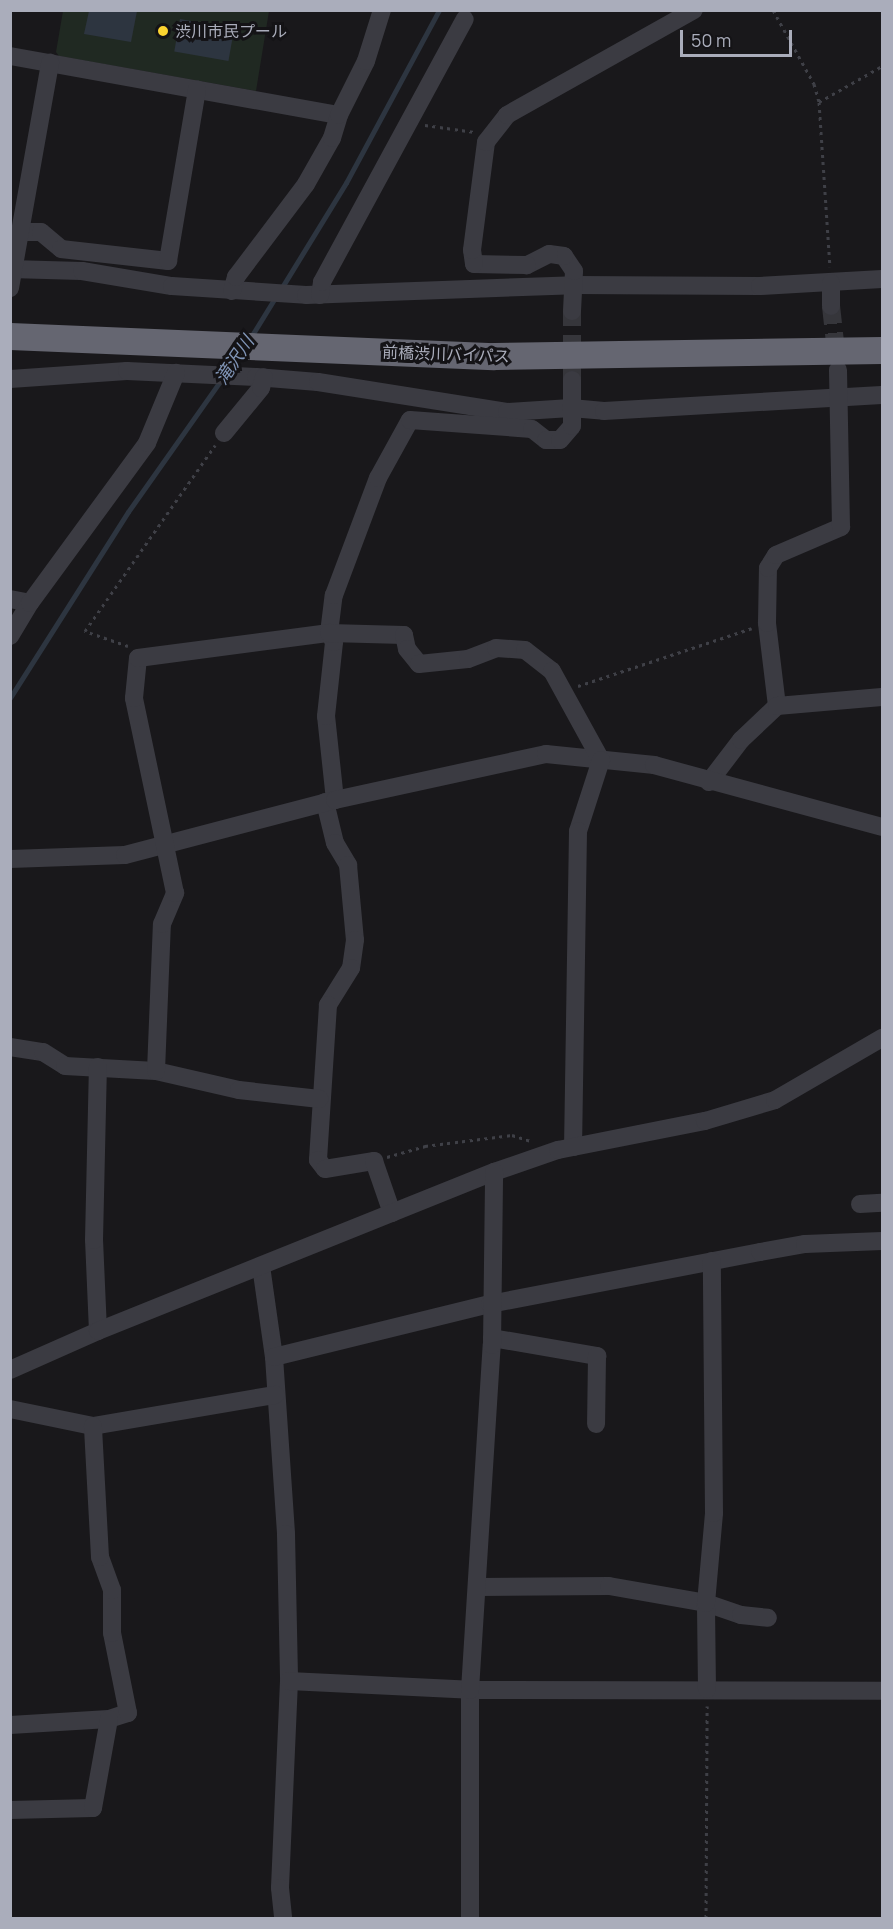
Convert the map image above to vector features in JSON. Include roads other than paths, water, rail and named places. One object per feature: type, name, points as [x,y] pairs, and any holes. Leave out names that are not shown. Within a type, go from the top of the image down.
[{"type":"highway","name":"前橋渋川バイパス","points":[[10,336],[494,356],[882,350]]},
{"type":"street","points":[[238,291],[236,277],[306,184],[332,138],[339,115],[366,61],[382,10]]},
{"type":"street","points":[[572,311],[574,285],[570,263],[556,254],[527,265],[474,264],[472,250],[484,154],[490,134],[507,115],[694,10]]},
{"type":"street","points":[[313,295],[465,19]]},
{"type":"street","points":[[10,56],[339,115]]},
{"type":"street","points":[[10,288],[50,63]]},
{"type":"street","points":[[20,232],[41,232],[61,249],[168,261],[197,89]]},
{"type":"street","points":[[12,269],[82,271],[238,291],[313,295],[574,285],[831,283],[882,279]]},
{"type":"street","points":[[831,283],[831,306]]},
{"type":"street","points":[[777,706],[767,623],[768,568],[776,555],[841,527],[838,370]]},
{"type":"street","points":[[10,379],[127,371],[260,377],[318,381],[507,412],[571,408],[604,411],[840,400],[882,395]]},
{"type":"street","points":[[10,636],[30,603],[147,443],[184,373]]},
{"type":"street","points":[[224,433],[261,388],[260,377]]},
{"type":"street","points":[[392,1214],[374,1161],[325,1169],[318,1160],[320,1100],[328,1005],[351,968],[356,940],[348,865],[335,843],[330,801],[326,716],[334,642],[329,633],[334,595],[374,489],[410,420],[532,429],[554,441],[567,435],[572,426],[572,381]]},
{"type":"street","points":[[10,599],[30,603]]},
{"type":"street","points":[[156,1071],[162,924],[175,893],[134,698],[138,658],[329,633],[404,635],[407,649],[419,663],[468,659],[496,648],[525,650],[552,671],[601,760],[578,831],[566,1149]]},
{"type":"street","points":[[709,782],[741,740],[777,706],[882,697]]},
{"type":"street","points":[[10,859],[125,855],[330,801],[546,754],[654,765],[709,782],[882,827]]},
{"type":"street","points":[[10,1370],[98,1331],[494,1172],[566,1149],[705,1121],[775,1100],[882,1038]]},
{"type":"street","points":[[10,1047],[43,1052],[65,1066],[156,1071],[239,1090],[320,1100]]},
{"type":"street","points":[[98,1067],[94,1229],[98,1331]]},
{"type":"street","points":[[470,1918],[470,1690],[479,1587],[492,1338],[490,1305],[494,1172]]},
{"type":"street","points":[[860,1204],[882,1203]]},
{"type":"street","points":[[274,1357],[490,1305],[712,1261],[805,1244],[882,1241]]},
{"type":"street","points":[[707,1689],[706,1603],[714,1513],[712,1261]]},
{"type":"street","points":[[261,1266],[274,1357],[285,1534],[289,1681],[280,1888],[283,1918]]},
{"type":"street","points":[[492,1338],[597,1356],[596,1424]]},
{"type":"street","points":[[10,1409],[93,1426],[275,1395]]},
{"type":"street","points":[[10,1725],[109,1719],[128,1713],[112,1633],[112,1590],[100,1557],[93,1426]]},
{"type":"street","points":[[479,1587],[609,1586],[706,1603],[741,1615],[768,1618]]},
{"type":"street","points":[[289,1681],[470,1690],[882,1691]]},
{"type":"street","points":[[10,1810],[93,1808],[109,1719]]},
{"type":"waterway","name":"滝沢川","points":[[281,289],[346,183],[439,10]]},
{"type":"waterway","name":"滝沢川","points":[[251,337],[275,298]]},
{"type":"waterway","name":"滝沢川","points":[[227,371],[237,355]]},
{"type":"waterway","name":"滝沢川","points":[[10,698],[128,512],[221,380]]},
{"type":"tunnel","points":[[831,306],[837,360]]},
{"type":"tunnel","points":[[572,311],[572,380]]},
{"type":"place","name":"渋川市民プール","points":[[163,31]]}]
